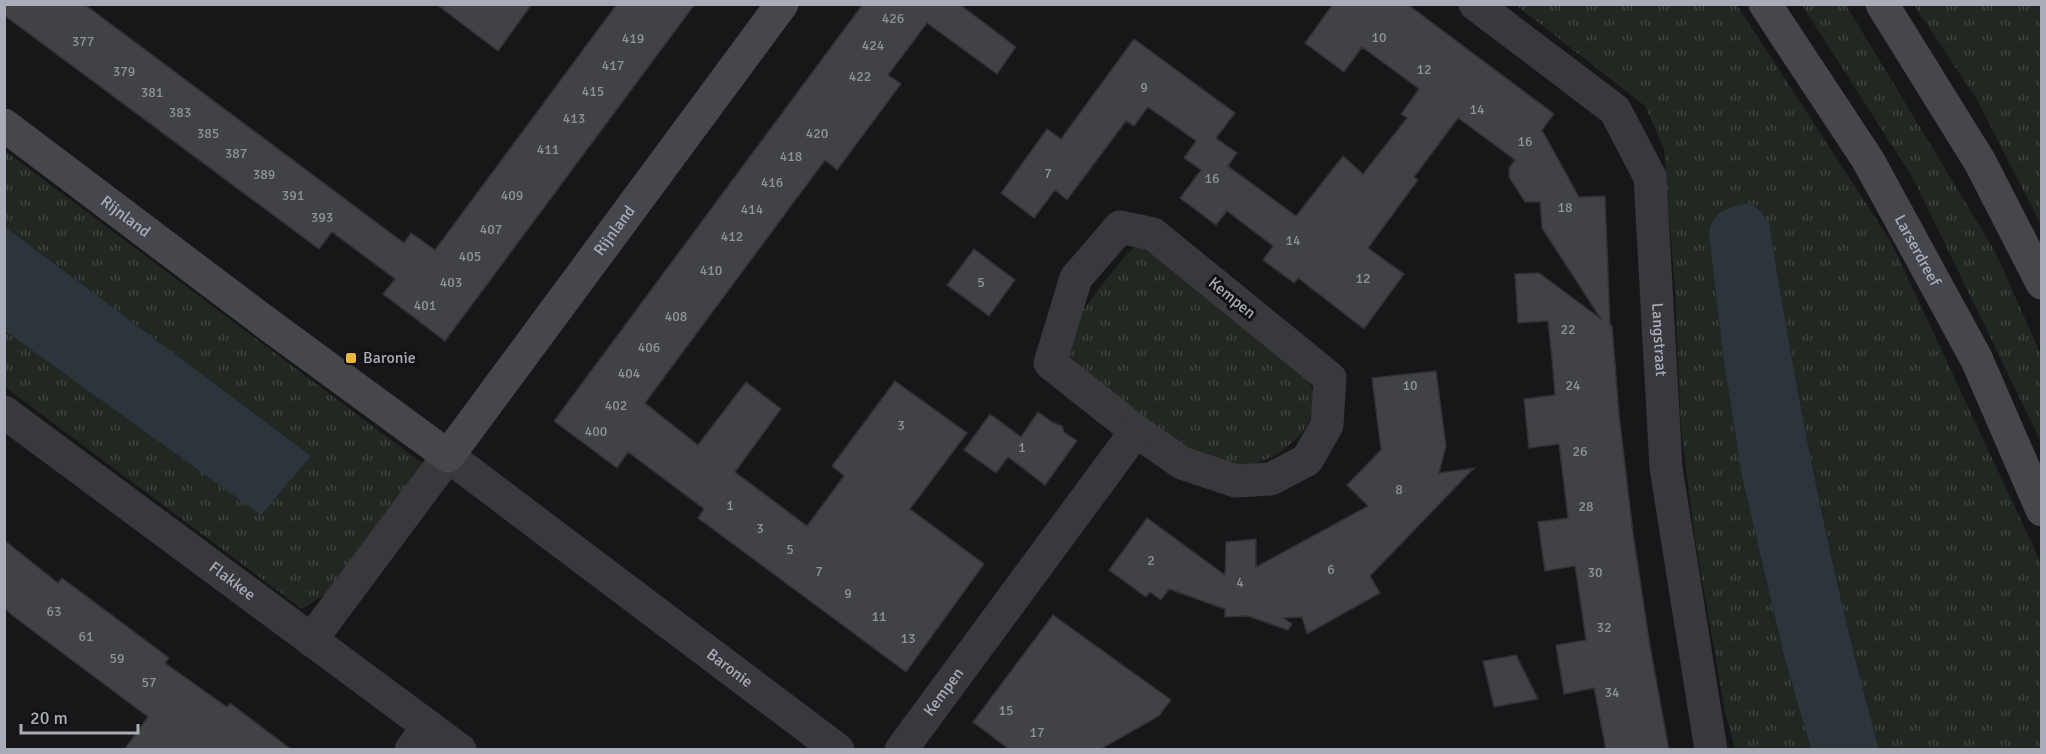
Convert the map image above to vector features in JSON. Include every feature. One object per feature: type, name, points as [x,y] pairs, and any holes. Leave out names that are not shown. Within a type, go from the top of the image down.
[{"type":"street","name":"Rijnland","points":[[311,640],[782,4]]},
{"type":"street","name":"Langstraat","points":[[1475,4],[1615,110],[1650,177],[1666,468],[1711,750]]},
{"type":"street","name":"Larserdreef","points":[[1765,4],[1868,160],[1976,358],[2042,510]]},
{"type":"street","points":[[1882,4],[1980,162],[2042,283]]},
{"type":"street","name":"Rijnland","points":[[4,125],[269,325],[448,456]]},
{"type":"street","name":"Kempen","points":[[1120,227],[1153,234],[1330,378],[1327,425],[1307,460],[1271,479],[1236,481],[1182,463],[1136,431],[1050,363],[1076,278],[1120,227]]},
{"type":"street","name":"Flakkee","points":[[4,412],[311,640],[419,738],[460,750]]},
{"type":"street","name":"Kempen","points":[[901,750],[1136,431]]},
{"type":"street","name":"Baronie","points":[[448,456],[838,750]]},
{"type":"green space","points":[[1516,5],[1737,5],[1891,242],[2041,563],[2041,749],[1879,749],[1830,553],[1791,355],[1769,222],[1724,362],[1742,476],[1784,656],[1811,749],[1735,749],[1725,712],[1695,539],[1681,428],[1675,290],[1664,149],[1645,106]]},
{"type":"green space","points":[[1802,5],[1846,5],[1996,253],[2041,355],[2041,442],[1914,180]]},
{"type":"green space","points":[[1914,5],[2041,5],[2041,225],[1977,100]]},
{"type":"green space","points":[[4,150],[422,463],[333,589],[302,609],[5,387],[5,331],[260,514],[311,456],[5,227]]},
{"type":"green space","points":[[1137,246],[1144,247],[1293,362],[1310,383],[1314,394],[1310,420],[1299,437],[1278,454],[1246,468],[1210,464],[1052,354],[1108,277]]},
{"type":"shaded area","points":[[1750,203],[1769,222],[1816,487],[1830,553],[1879,749],[1811,749],[1784,656],[1742,476],[1724,362],[1709,233],[1718,214],[1729,208]]},
{"type":"shaded area","points":[[5,227],[311,456],[261,515],[5,331]]},
{"type":"building","points":[[4,4],[84,4],[404,243],[411,233],[435,250],[617,4],[695,4],[445,341],[383,294],[395,279],[332,232],[319,249],[4,15]]},
{"type":"building","points":[[436,4],[532,4],[498,51]]},
{"type":"building","points":[[863,4],[959,4],[1016,47],[997,74],[927,23],[888,75],[901,84],[837,170],[825,160],[645,403],[698,445],[746,382],[781,409],[735,472],[807,526],[844,476],[832,466],[895,381],[967,433],[910,509],[984,564],[906,672],[698,518],[704,509],[628,452],[617,468],[554,421]]},
{"type":"building","points":[[1333,4],[1407,4],[1554,114],[1542,130],[1579,197],[1605,196],[1610,325],[1612,326],[1619,414],[1633,533],[1669,750],[1606,750],[1594,688],[1564,694],[1556,645],[1586,640],[1575,566],[1545,571],[1538,522],[1568,518],[1559,444],[1529,448],[1524,399],[1555,395],[1552,358],[1548,321],[1518,323],[1515,274],[1539,273],[1601,319],[1542,228],[1540,202],[1525,202],[1509,177],[1509,168],[1515,160],[1458,118],[1414,177],[1418,180],[1368,248],[1404,274],[1364,329],[1298,278],[1294,283],[1263,260],[1273,246],[1227,211],[1216,225],[1180,198],[1201,170],[1184,158],[1196,141],[1148,107],[1134,126],[1126,121],[1067,200],[1055,190],[1034,218],[1001,193],[1047,129],[1061,139],[1134,39],[1235,113],[1216,138],[1237,153],[1228,166],[1296,216],[1343,156],[1363,174],[1407,118],[1401,114],[1419,89],[1362,47],[1344,72],[1305,43]]},
{"type":"building","points":[[974,249],[1015,280],[989,316],[947,285]]},
{"type":"building","points":[[1436,371],[1446,446],[1439,473],[1474,468],[1370,576],[1380,593],[1307,634],[1302,617],[1283,618],[1292,624],[1288,630],[1248,616],[1225,617],[1225,609],[1169,589],[1161,600],[1150,592],[1146,597],[1109,570],[1147,518],[1225,575],[1226,542],[1256,539],[1256,567],[1368,506],[1347,485],[1381,450],[1372,378]]},
{"type":"building","points":[[1038,412],[1062,426],[1064,432],[1077,441],[1045,485],[1008,457],[996,473],[964,450],[990,414],[1021,437]]},
{"type":"building","points":[[4,540],[58,583],[62,578],[169,658],[165,663],[227,707],[230,703],[292,750],[124,750],[148,717],[4,608]]},
{"type":"building","points":[[1053,615],[1171,700],[1159,716],[1099,750],[1010,750],[973,722]]},
{"type":"building","points":[[1516,655],[1538,699],[1494,707],[1483,661]]},
{"type":"place","name":"Baronie","points":[[351,358]]}]
